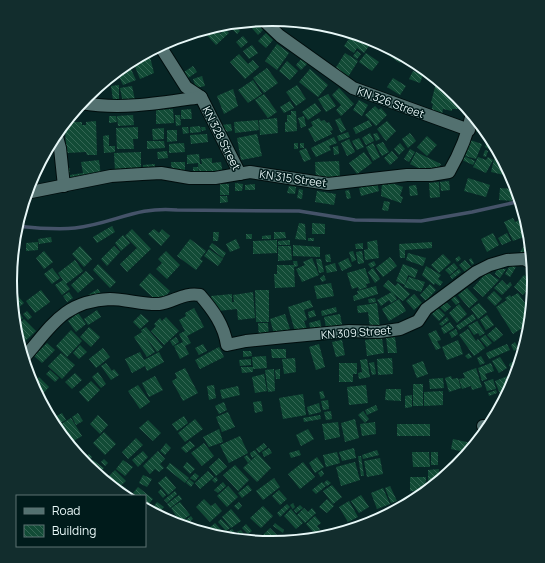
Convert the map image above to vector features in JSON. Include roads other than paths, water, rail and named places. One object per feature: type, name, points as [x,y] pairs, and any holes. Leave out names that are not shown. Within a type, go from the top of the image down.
[{"type":"street","name":"KN 326 Street","points":[[270,26],[280,36],[353,88],[469,130]]},
{"type":"street","name":"KN 328 Street","points":[[163,50],[186,87],[201,97],[240,174]]},
{"type":"street","points":[[89,104],[111,107],[129,107],[201,97]]},
{"type":"street","name":"KN 315 Street","points":[[33,192],[111,176],[161,173],[190,178],[215,178],[240,174],[268,174],[328,184],[407,175],[431,175],[449,172],[457,158],[469,130],[471,120]]},
{"type":"street","points":[[58,142],[64,186]]},
{"type":"street","name":"KN 309 Street","points":[[28,353],[51,326],[66,312],[82,303],[110,299],[158,304],[192,293],[200,295],[216,315],[225,332],[227,346],[246,341],[285,337],[349,331],[379,332],[400,329],[418,321],[426,309],[483,269],[507,260],[524,259],[527,261]]},
{"type":"waterway","points":[[23,227],[68,229],[89,226],[137,213],[162,209],[299,211],[355,220],[421,221],[515,202]]}]
